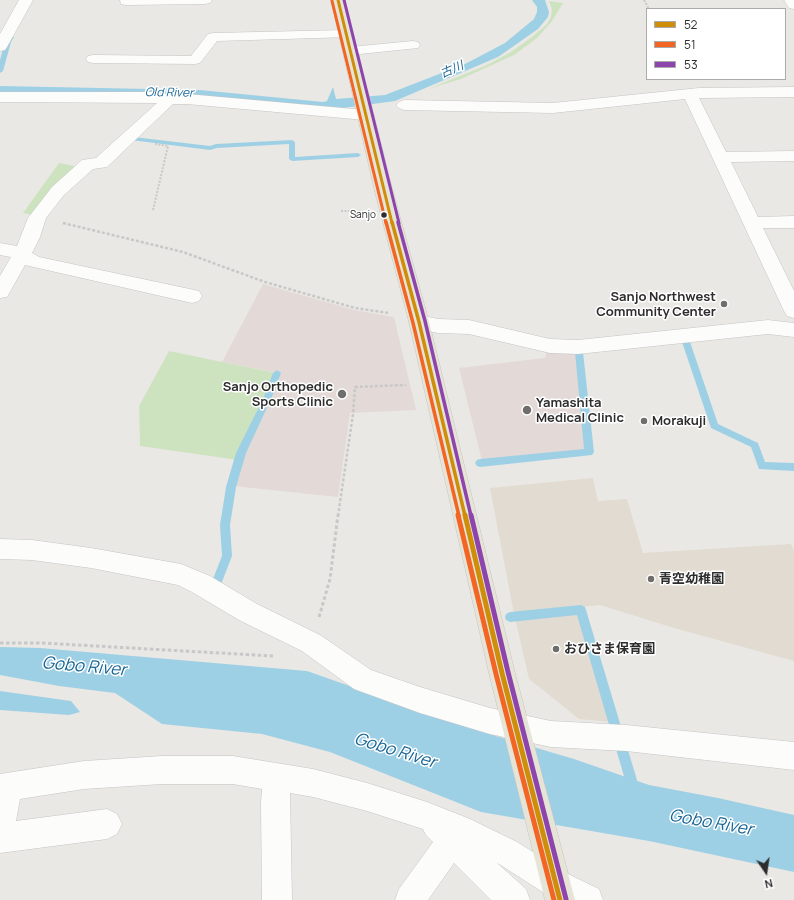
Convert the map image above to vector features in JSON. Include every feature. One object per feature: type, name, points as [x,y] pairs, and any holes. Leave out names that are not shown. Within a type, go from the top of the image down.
[{"type":"main road","points":[[338,0],[363,105],[419,322],[517,732],[559,893]]},
{"type":"street","points":[[0,47],[6,25],[26,0]]},
{"type":"street","points":[[126,0],[205,0]]},
{"type":"street","points":[[790,0],[794,6]]},
{"type":"street","points":[[93,59],[195,60],[213,37],[346,34]]},
{"type":"street","points":[[350,51],[413,45]]},
{"type":"street","points":[[404,105],[553,108],[690,94],[794,92]]},
{"type":"street","points":[[690,94],[794,311]]},
{"type":"street","points":[[0,97],[152,97],[169,100],[187,99],[297,110],[363,105]]},
{"type":"street","points":[[0,292],[22,255],[42,209],[82,168],[88,164],[100,163],[169,100]]},
{"type":"street","points":[[720,157],[794,156]]},
{"type":"street","points":[[751,223],[794,222]]},
{"type":"street","points":[[0,249],[22,255],[34,262],[192,296]]},
{"type":"street","points":[[419,322],[438,326],[469,328],[550,346],[578,347],[768,327],[794,330]]},
{"type":"street","points":[[0,549],[32,550],[91,558],[181,575],[201,584],[248,612],[311,643],[363,680],[420,700],[490,721],[517,732],[626,738],[794,756]]},
{"type":"street","points":[[0,826],[4,787],[84,775],[162,770],[233,770],[313,783],[367,797],[426,816],[456,834],[506,852],[559,893],[588,900]]},
{"type":"street","points":[[277,777],[275,803],[277,900]]},
{"type":"street","points":[[0,838],[106,824]]},
{"type":"street","points":[[410,900],[456,834]]},
{"type":"street","points":[[456,834],[507,894],[515,900]]},
{"type":"path","points":[[124,140],[168,146],[153,210]]},
{"type":"path","points":[[37,218],[116,235],[183,252],[265,282],[355,308],[398,314],[419,322]]},
{"type":"path","points":[[311,643],[330,579],[353,414],[355,387],[433,384]]},
{"type":"path","points":[[0,642],[42,643],[279,657]]},
{"type":"shaded area","name":"Sanjo Orthopedic Sports Clinic","points":[[263,284],[354,310],[394,317],[416,410],[350,413],[338,497],[233,486],[243,453],[269,400],[278,373],[222,362]]},
{"type":"shaded area","name":"Yamashita Medical Clinic","points":[[547,352],[579,353],[587,451],[482,461],[459,368],[545,358]]},
{"type":"shaded area","name":"青空幼稚園","points":[[593,478],[598,501],[627,499],[643,553],[791,544],[794,551],[794,661],[674,628],[600,605],[514,614],[490,488]]},
{"type":"shaded area","name":"おひさま保育園","points":[[579,611],[611,722],[579,719],[529,679],[515,618]]},
{"type":"green space","points":[[549,1],[563,3],[552,21],[537,38],[514,55],[461,79],[428,89],[487,65],[511,52],[532,37],[547,24],[551,17],[552,9]]},
{"type":"green space","points":[[59,163],[79,167],[34,215],[23,213]]},
{"type":"green space","points":[[169,351],[276,373],[238,460],[140,446],[139,406]]},
{"type":"water","points":[[532,0],[545,0],[549,12],[548,17],[538,29],[498,57],[395,101],[336,109],[0,94],[0,86],[200,90],[323,102],[327,101],[333,87],[336,99],[385,95],[465,64],[505,43],[534,19],[537,12],[537,7]]},
{"type":"water","name":"Gobo River","points":[[0,647],[40,648],[307,671],[469,728],[574,759],[649,785],[718,798],[794,815],[794,872],[649,841],[481,812],[330,752],[262,734],[162,724],[115,693],[59,686],[0,675]]},
{"type":"water","points":[[0,691],[71,701],[80,712],[69,715],[0,710]]},
{"type":"waterway","points":[[0,71],[8,42],[11,37]]},
{"type":"waterway","points":[[125,138],[210,148],[216,146],[292,142],[292,159],[358,155]]},
{"type":"waterway","points":[[685,339],[714,426],[755,445],[762,466],[794,467]]},
{"type":"waterway","points":[[480,463],[589,452],[579,352]]},
{"type":"waterway","points":[[216,584],[227,556],[225,525],[231,487],[241,453],[267,399],[277,373]]},
{"type":"waterway","points":[[510,617],[581,610],[634,790]]},
{"type":"transit line","name":"52","points":[[338,0],[384,192],[419,322],[502,673],[560,900]]},
{"type":"transit line","name":"53","points":[[344,0],[390,191],[425,321],[508,672],[566,899]]},
{"type":"transit line","name":"51","points":[[332,1],[378,193],[413,323],[496,674],[554,900]]},
{"type":"place","name":"Sanjo","points":[[384,215]]},
{"type":"place","name":"Sanjo Northwest Community Center","points":[[724,304]]},
{"type":"place","name":"Sanjo Orthopedic Sports Clinic","points":[[342,394]]},
{"type":"place","name":"Yamashita Medical Clinic","points":[[527,410]]},
{"type":"place","name":"Morakuji","points":[[644,421]]},
{"type":"place","name":"青空幼稚園","points":[[651,579]]},
{"type":"place","name":"おひさま保育園","points":[[556,649]]},
{"type":"water label","name":"古川","points":[[452,70]]},
{"type":"water label","name":"Old River","points":[[169,93]]}]
